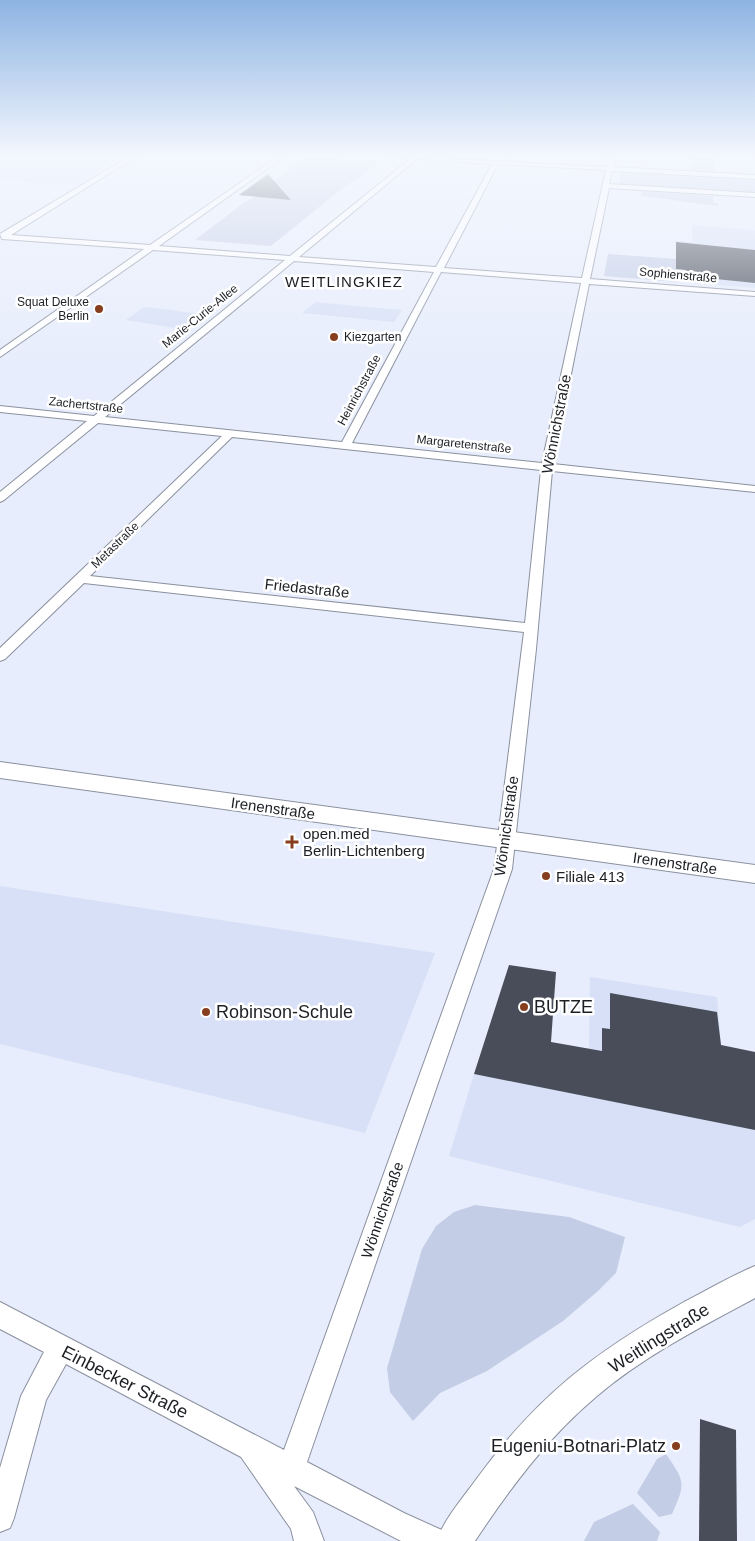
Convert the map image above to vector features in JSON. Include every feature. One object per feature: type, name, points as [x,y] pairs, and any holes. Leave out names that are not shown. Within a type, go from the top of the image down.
[{"type":"street","points":[[1,237],[16,228]]},
{"type":"street","points":[[0,354],[179,228]]},
{"type":"street","name":"Marie-Curie-Allee","points":[[0,498],[329,228]]},
{"type":"street","name":"Heinrichstraße","points":[[346,445],[460,228]]},
{"type":"street","name":"Wönnichstraße","points":[[291,1469],[503,869],[531,628],[547,467],[596,228]]},
{"type":"street","name":"Sophienstraße","points":[[1,237],[755,294]]},
{"type":"street","name":"Zachertstraße","points":[[0,409],[170,426]]},
{"type":"street","name":"Margaretenstraße","points":[[170,426],[755,489]]},
{"type":"street","name":"Metastraße","points":[[0,656],[223,441],[229,433]]},
{"type":"street","name":"Friedastraße","points":[[81,578],[92,581],[531,628]]},
{"type":"street","name":"Irenenstraße","points":[[0,770],[755,874]]},
{"type":"street","name":"Weitlingstraße","points":[[454,1541],[508,1463],[566,1401],[629,1352],[755,1281]]},
{"type":"street","name":"Einbecker Straße","points":[[0,1315],[394,1523],[434,1541]]},
{"type":"street","points":[[0,1518],[34,1396],[60,1348]]},
{"type":"street","name":"Einbecker Straße","points":[[251,1448],[303,1522],[310,1541]]},
{"type":"shaded area","points":[[211,228],[293,228],[271,246],[195,240]]},
{"type":"shaded area","points":[[692,228],[755,230],[755,288],[676,282],[676,241],[693,242]]},
{"type":"shaded area","points":[[608,254],[676,259],[676,282],[604,276]]},
{"type":"shaded area","points":[[316,302],[402,310],[394,322],[302,313]]},
{"type":"shaded area","points":[[144,307],[200,314],[181,329],[126,320]]},
{"type":"shaded area","name":"Robinson-Schule","points":[[0,886],[435,953],[365,1133],[0,1044]]},
{"type":"shaded area","points":[[590,977],[717,997],[721,1045],[755,1052],[755,1219],[740,1227],[449,1156],[474,1074],[607,1100],[607,1052],[589,1049]]},
{"type":"shaded area","points":[[475,1205],[569,1217],[625,1237],[616,1273],[563,1321],[487,1371],[440,1393],[413,1421],[390,1392],[387,1368],[422,1249],[436,1226],[454,1212]]},
{"type":"shaded area","points":[[666,1454],[680,1477],[681,1489],[672,1514],[659,1517],[637,1493],[657,1459]]},
{"type":"shaded area","points":[[633,1504],[660,1532],[657,1541],[584,1541],[594,1522]]},
{"type":"building","points":[[676,242],[755,250],[755,283],[686,276],[686,270],[676,269]]},
{"type":"building","points":[[509,965],[556,972],[551,1042],[602,1051],[602,1028],[610,1029],[610,993],[717,1012],[721,1045],[755,1052],[755,1130],[474,1074]]},
{"type":"building","points":[[700,1419],[736,1430],[737,1541],[699,1541]]},
{"type":"place","name":"Squat Deluxe Berlin","points":[[99,309]]},
{"type":"place","name":"Kiezgarten","points":[[334,337]]},
{"type":"place","name":"open.med Berlin-Lichtenberg","points":[[292,842]]},
{"type":"place","name":"Filiale 413","points":[[546,876]]},
{"type":"place","name":"BUTZE","points":[[524,1007]]},
{"type":"place","name":"Robinson-Schule","points":[[206,1012]]},
{"type":"place","name":"Eugeniu-Botnari-Platz","points":[[676,1446]]},
{"type":"district","name":"WEITLINGKIEZ","points":[[344,281]]}]
